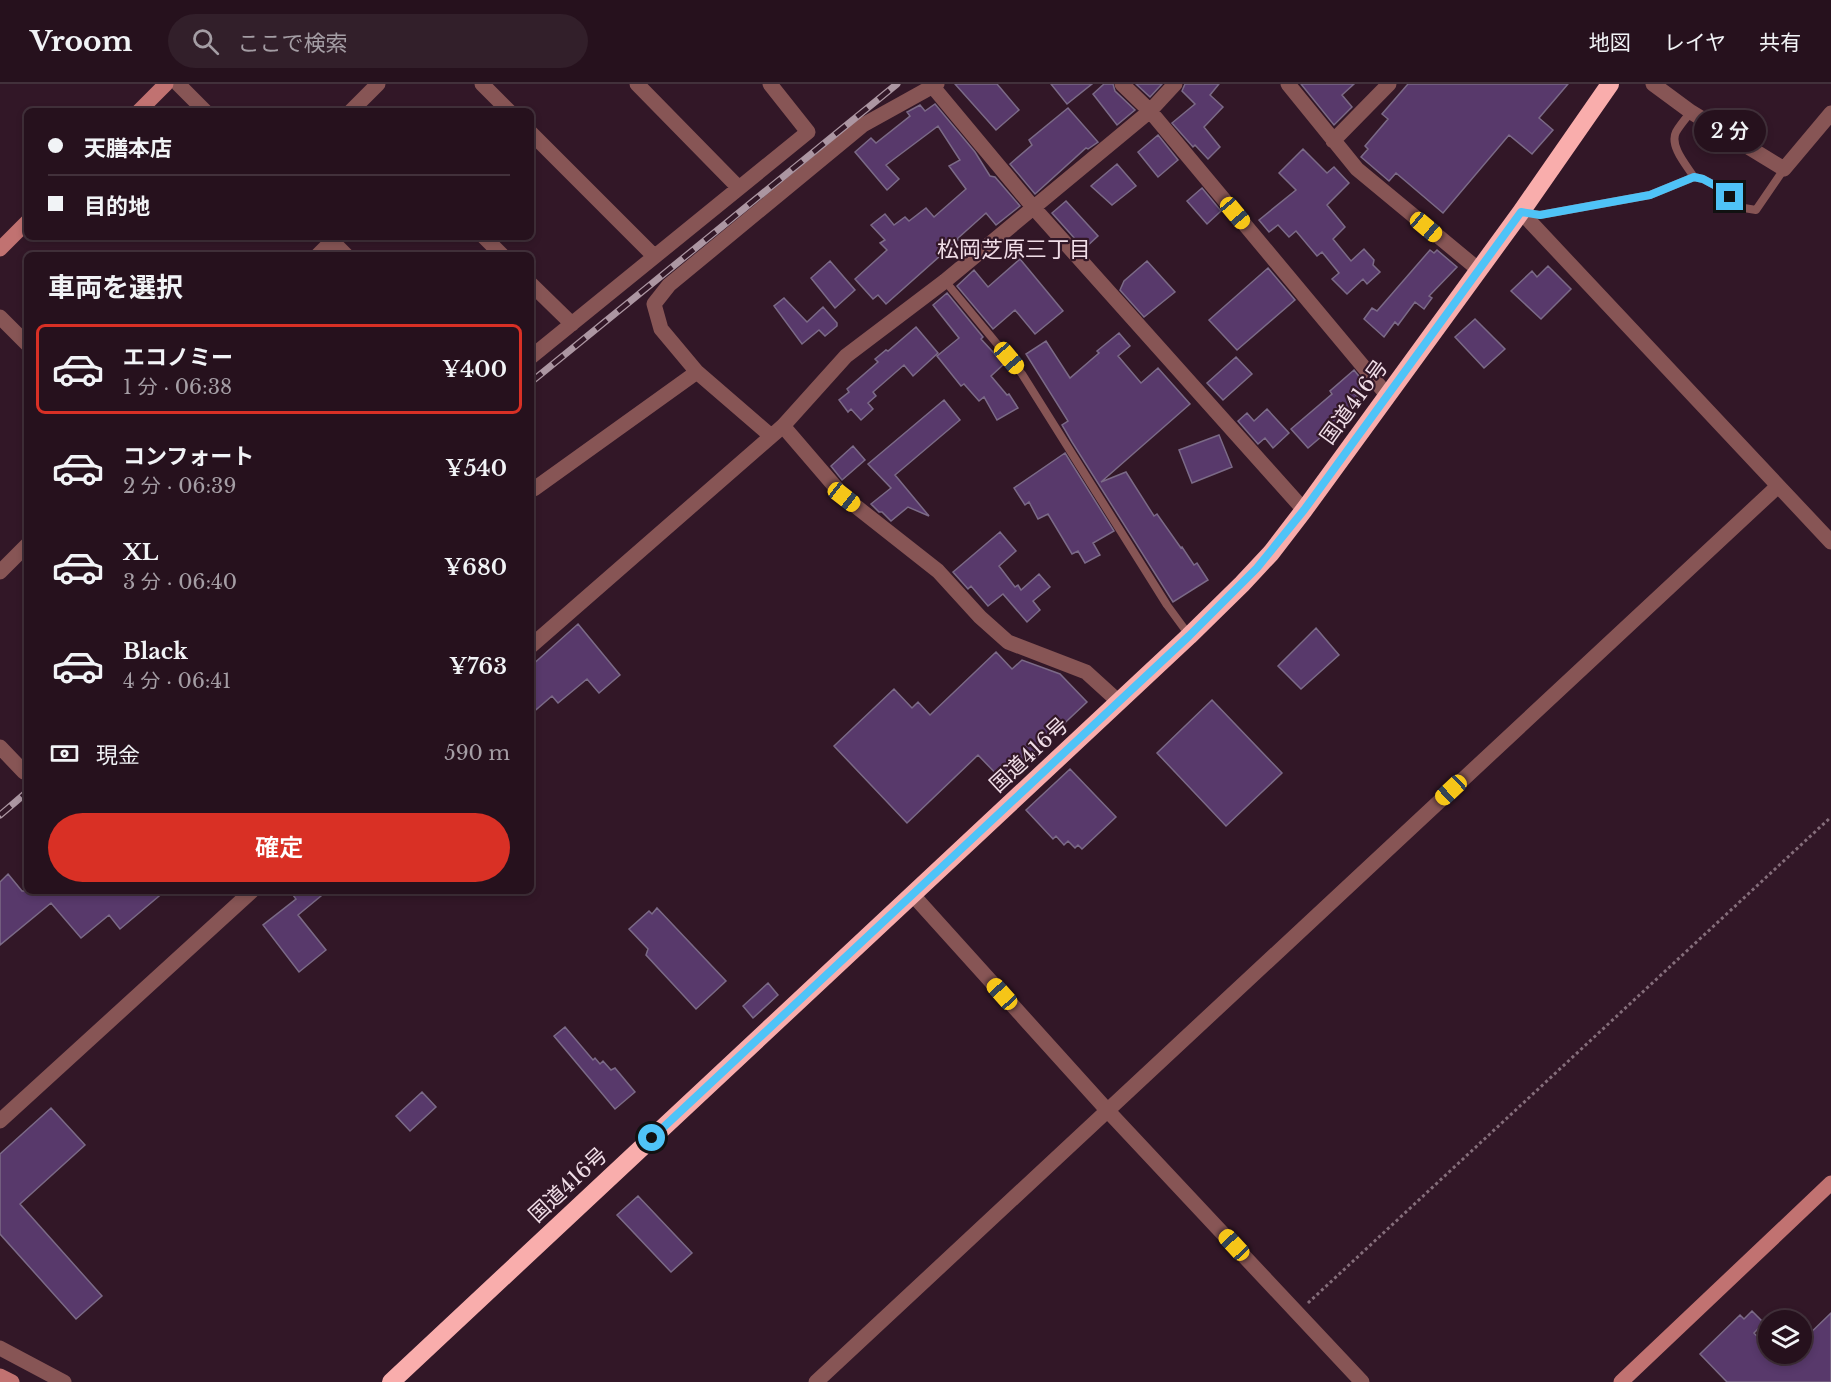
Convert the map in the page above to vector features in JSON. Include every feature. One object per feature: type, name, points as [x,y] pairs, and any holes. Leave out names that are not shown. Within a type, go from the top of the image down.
[{"type":"highway","name":"国道416号","points":[[391,1382],[1119,702],[1257,568],[1304,510],[1521,212],[1611,84]]},
{"type":"street","points":[[142,108],[166,84]]},
{"type":"street","points":[[178,84],[202,108]]},
{"type":"street","points":[[356,108],[378,84]]},
{"type":"street","points":[[482,84],[506,108]]},
{"type":"street","points":[[637,84],[738,187]]},
{"type":"street","points":[[534,355],[808,132],[770,84]]},
{"type":"street","points":[[1122,84],[1150,111],[1387,396]]},
{"type":"street","points":[[534,643],[777,431],[846,356],[945,280],[1150,111],[1174,84]]},
{"type":"street","points":[[1288,84],[1357,169],[1479,270]]},
{"type":"street","points":[[1333,141],[1389,84]]},
{"type":"street","points":[[1653,84],[1691,112],[1784,169],[1831,113]]},
{"type":"street","points":[[1119,702],[1086,672],[1008,642],[980,617],[938,571],[844,497],[777,431],[697,372],[661,329],[654,304],[669,285],[863,125],[935,85],[1033,207],[1304,510]]},
{"type":"street","points":[[534,136],[654,256]]},
{"type":"street","points":[[1521,212],[1778,486],[1826,526],[1831,542]]},
{"type":"street","points":[[0,249],[24,225]]},
{"type":"street","points":[[320,252],[330,240]]},
{"type":"street","points":[[332,240],[343,252]]},
{"type":"street","points":[[487,240],[499,252]]},
{"type":"street","points":[[534,287],[572,324]]},
{"type":"street","points":[[0,317],[24,341]]},
{"type":"street","points":[[534,489],[697,372]]},
{"type":"street","points":[[816,1382],[1778,486]]},
{"type":"street","points":[[0,572],[24,548]]},
{"type":"street","points":[[0,747],[24,772]]},
{"type":"street","points":[[0,1120],[249,894]]},
{"type":"street","points":[[912,894],[1107,1110],[1362,1382]]},
{"type":"street","points":[[1621,1382],[1831,1183]]},
{"type":"street","points":[[0,1348],[64,1382]]},
{"type":"street","points":[[0,1376],[12,1382]]},
{"type":"lane","points":[[1691,112],[1676,132],[1674,139],[1676,148],[1694,177]]},
{"type":"lane","points":[[1521,212],[1540,215],[1650,195],[1694,177],[1716,186],[1744,208],[1756,210],[1784,169]]},
{"type":"lane","points":[[945,280],[1022,374],[1167,605],[1189,636]]},
{"type":"path","points":[[1298,1312],[1831,818]]},
{"type":"building","points":[[955,84],[997,84],[1019,110],[996,130]]},
{"type":"building","points":[[1051,84],[1092,84],[1067,104]]},
{"type":"building","points":[[1104,84],[1113,84],[1115,91],[1135,110],[1117,125],[1093,94]]},
{"type":"building","points":[[1136,84],[1162,84],[1150,97]]},
{"type":"building","points":[[1185,84],[1219,84],[1210,95],[1223,107],[1204,127],[1220,147],[1208,159],[1195,145],[1193,147],[1172,123],[1195,104],[1182,91]]},
{"type":"building","points":[[1301,84],[1354,84],[1342,95],[1352,107],[1334,125]]},
{"type":"building","points":[[1408,84],[1568,84],[1539,118],[1553,130],[1532,154],[1509,135],[1443,213],[1396,173],[1389,181],[1361,157],[1368,149],[1365,146],[1388,119],[1382,114]]},
{"type":"building","points":[[935,104],[975,152],[990,176],[995,177],[1020,206],[996,225],[986,213],[886,304],[878,295],[873,299],[855,279],[887,250],[880,243],[885,240],[871,225],[885,214],[894,225],[905,217],[909,221],[926,208],[934,217],[966,189],[949,166],[960,160],[938,126],[886,165],[899,179],[887,190],[855,152],[871,138],[876,143],[910,116],[907,112],[920,105],[925,111]]},
{"type":"building","points":[[1068,108],[1098,142],[1086,148],[1035,194],[1010,164],[1032,145],[1029,140]]},
{"type":"building","points":[[1158,135],[1178,160],[1158,177],[1138,152]]},
{"type":"building","points":[[1303,149],[1327,173],[1334,167],[1349,183],[1327,205],[1345,227],[1333,239],[1351,261],[1364,249],[1374,260],[1373,265],[1380,272],[1367,284],[1363,279],[1347,294],[1332,279],[1339,273],[1322,252],[1317,256],[1296,231],[1289,237],[1278,225],[1269,232],[1259,220],[1296,190],[1279,173]]},
{"type":"building","points":[[1117,164],[1136,186],[1112,205],[1091,186]]},
{"type":"building","points":[[1202,188],[1221,211],[1207,224],[1187,201]]},
{"type":"building","points":[[1066,201],[1098,236],[1084,249],[1052,213]]},
{"type":"building","points":[[1430,250],[1434,253],[1437,250],[1457,267],[1429,296],[1432,298],[1424,309],[1415,302],[1398,325],[1395,322],[1384,337],[1364,319],[1372,308],[1377,311]]},
{"type":"building","points":[[1020,259],[1063,311],[1035,334],[1015,310],[993,329],[957,286],[974,270],[988,287]]},
{"type":"building","points":[[830,261],[855,290],[835,308],[811,278]]},
{"type":"building","points":[[1147,261],[1175,292],[1144,317],[1120,290],[1124,281]]},
{"type":"building","points":[[1548,266],[1571,289],[1541,319],[1511,291],[1532,271],[1537,277]]},
{"type":"building","points":[[1268,268],[1295,300],[1237,350],[1209,320]]},
{"type":"building","points":[[947,293],[983,337],[981,339],[1004,364],[991,376],[1007,395],[1009,394],[1018,408],[997,420],[984,397],[979,401],[964,384],[961,386],[937,356],[959,338],[933,305]]},
{"type":"building","points":[[784,298],[807,322],[823,307],[837,326],[825,336],[819,330],[802,344],[774,306]]},
{"type":"building","points":[[1475,319],[1505,349],[1484,368],[1455,337]]},
{"type":"building","points":[[916,327],[938,353],[913,376],[904,365],[873,392],[876,396],[868,403],[873,409],[861,420],[851,409],[848,412],[839,400],[849,392],[847,389],[878,362],[875,359]]},
{"type":"building","points":[[1119,333],[1130,346],[1118,356],[1141,383],[1158,368],[1190,404],[1101,482],[1126,472],[1154,516],[1157,514],[1194,565],[1197,563],[1208,580],[1173,602],[1072,442],[1062,425],[1068,421],[1026,354],[1046,341],[1070,378]]},
{"type":"building","points":[[1236,357],[1252,374],[1223,400],[1207,383]]},
{"type":"building","points":[[1354,370],[1366,385],[1355,394],[1362,402],[1308,448],[1291,429],[1332,394],[1330,391]]},
{"type":"building","points":[[944,400],[960,420],[895,475],[929,516],[908,507],[891,521],[871,504],[891,488],[868,464]]},
{"type":"building","points":[[1267,409],[1289,433],[1273,448],[1265,438],[1258,444],[1238,421],[1247,413],[1254,421]]},
{"type":"building","points":[[1219,435],[1232,467],[1192,483],[1179,450]]},
{"type":"building","points":[[853,446],[865,460],[842,480],[831,466]]},
{"type":"building","points":[[1065,453],[1114,531],[1093,543],[1100,555],[1085,563],[1078,551],[1072,554],[1048,514],[1038,519],[1029,502],[1025,505],[1014,488]]},
{"type":"building","points":[[1000,532],[1016,551],[999,566],[1015,587],[1018,585],[1021,590],[1039,574],[1050,587],[1033,601],[1040,610],[1027,622],[1003,594],[988,606],[971,586],[968,589],[953,572]]},
{"type":"building","points":[[578,624],[620,675],[599,693],[587,679],[558,703],[552,696],[534,711],[534,663]]},
{"type":"building","points":[[1316,628],[1339,655],[1301,689],[1278,666]]},
{"type":"building","points":[[996,652],[1012,669],[1022,660],[1060,674],[1087,702],[1003,781],[978,755],[907,823],[834,746],[894,689],[912,708],[918,702],[930,715]]},
{"type":"building","points":[[1212,700],[1282,773],[1226,826],[1157,753]]},
{"type":"building","points":[[1070,769],[1116,817],[1082,849],[1078,845],[1075,848],[1068,841],[1064,845],[1056,836],[1053,839],[1026,810]]},
{"type":"building","points":[[8,874],[24,891],[24,894],[161,894],[120,929],[109,915],[81,938],[51,903],[0,945],[0,882]]},
{"type":"building","points":[[292,894],[323,894],[298,915],[326,950],[299,972],[263,925],[296,899]]},
{"type":"building","points":[[657,908],[726,981],[696,1009],[646,955],[648,949],[629,929],[649,911],[652,914]]},
{"type":"building","points":[[768,983],[778,995],[753,1018],[743,1006]]},
{"type":"building","points":[[565,1027],[593,1060],[595,1058],[600,1064],[603,1061],[611,1070],[615,1068],[635,1092],[615,1109],[554,1036]]},
{"type":"building","points":[[422,1092],[436,1107],[410,1131],[396,1116]]},
{"type":"building","points":[[51,1108],[85,1145],[20,1204],[102,1296],[76,1319],[0,1234],[0,1154]]},
{"type":"building","points":[[638,1196],[692,1253],[671,1272],[617,1215]]},
{"type":"building","points":[[1752,1311],[1758,1317],[1758,1329],[1754,1333],[1758,1337],[1758,1364],[1812,1364],[1812,1331],[1831,1313],[1831,1382],[1727,1382],[1700,1354],[1740,1315],[1744,1319]]},
{"type":"railway","points":[[534,380],[897,84]]},
{"type":"railway","points":[[0,815],[24,795]]},
{"type":"district","name":"松岡芝原三丁目","points":[[1014,249]]},
{"type":"route","points":[[652,1138],[1133,689],[1242,584],[1271,553],[1304,510],[1521,212],[1540,215],[1650,195],[1694,177],[1716,186],[1730,197]]}]
